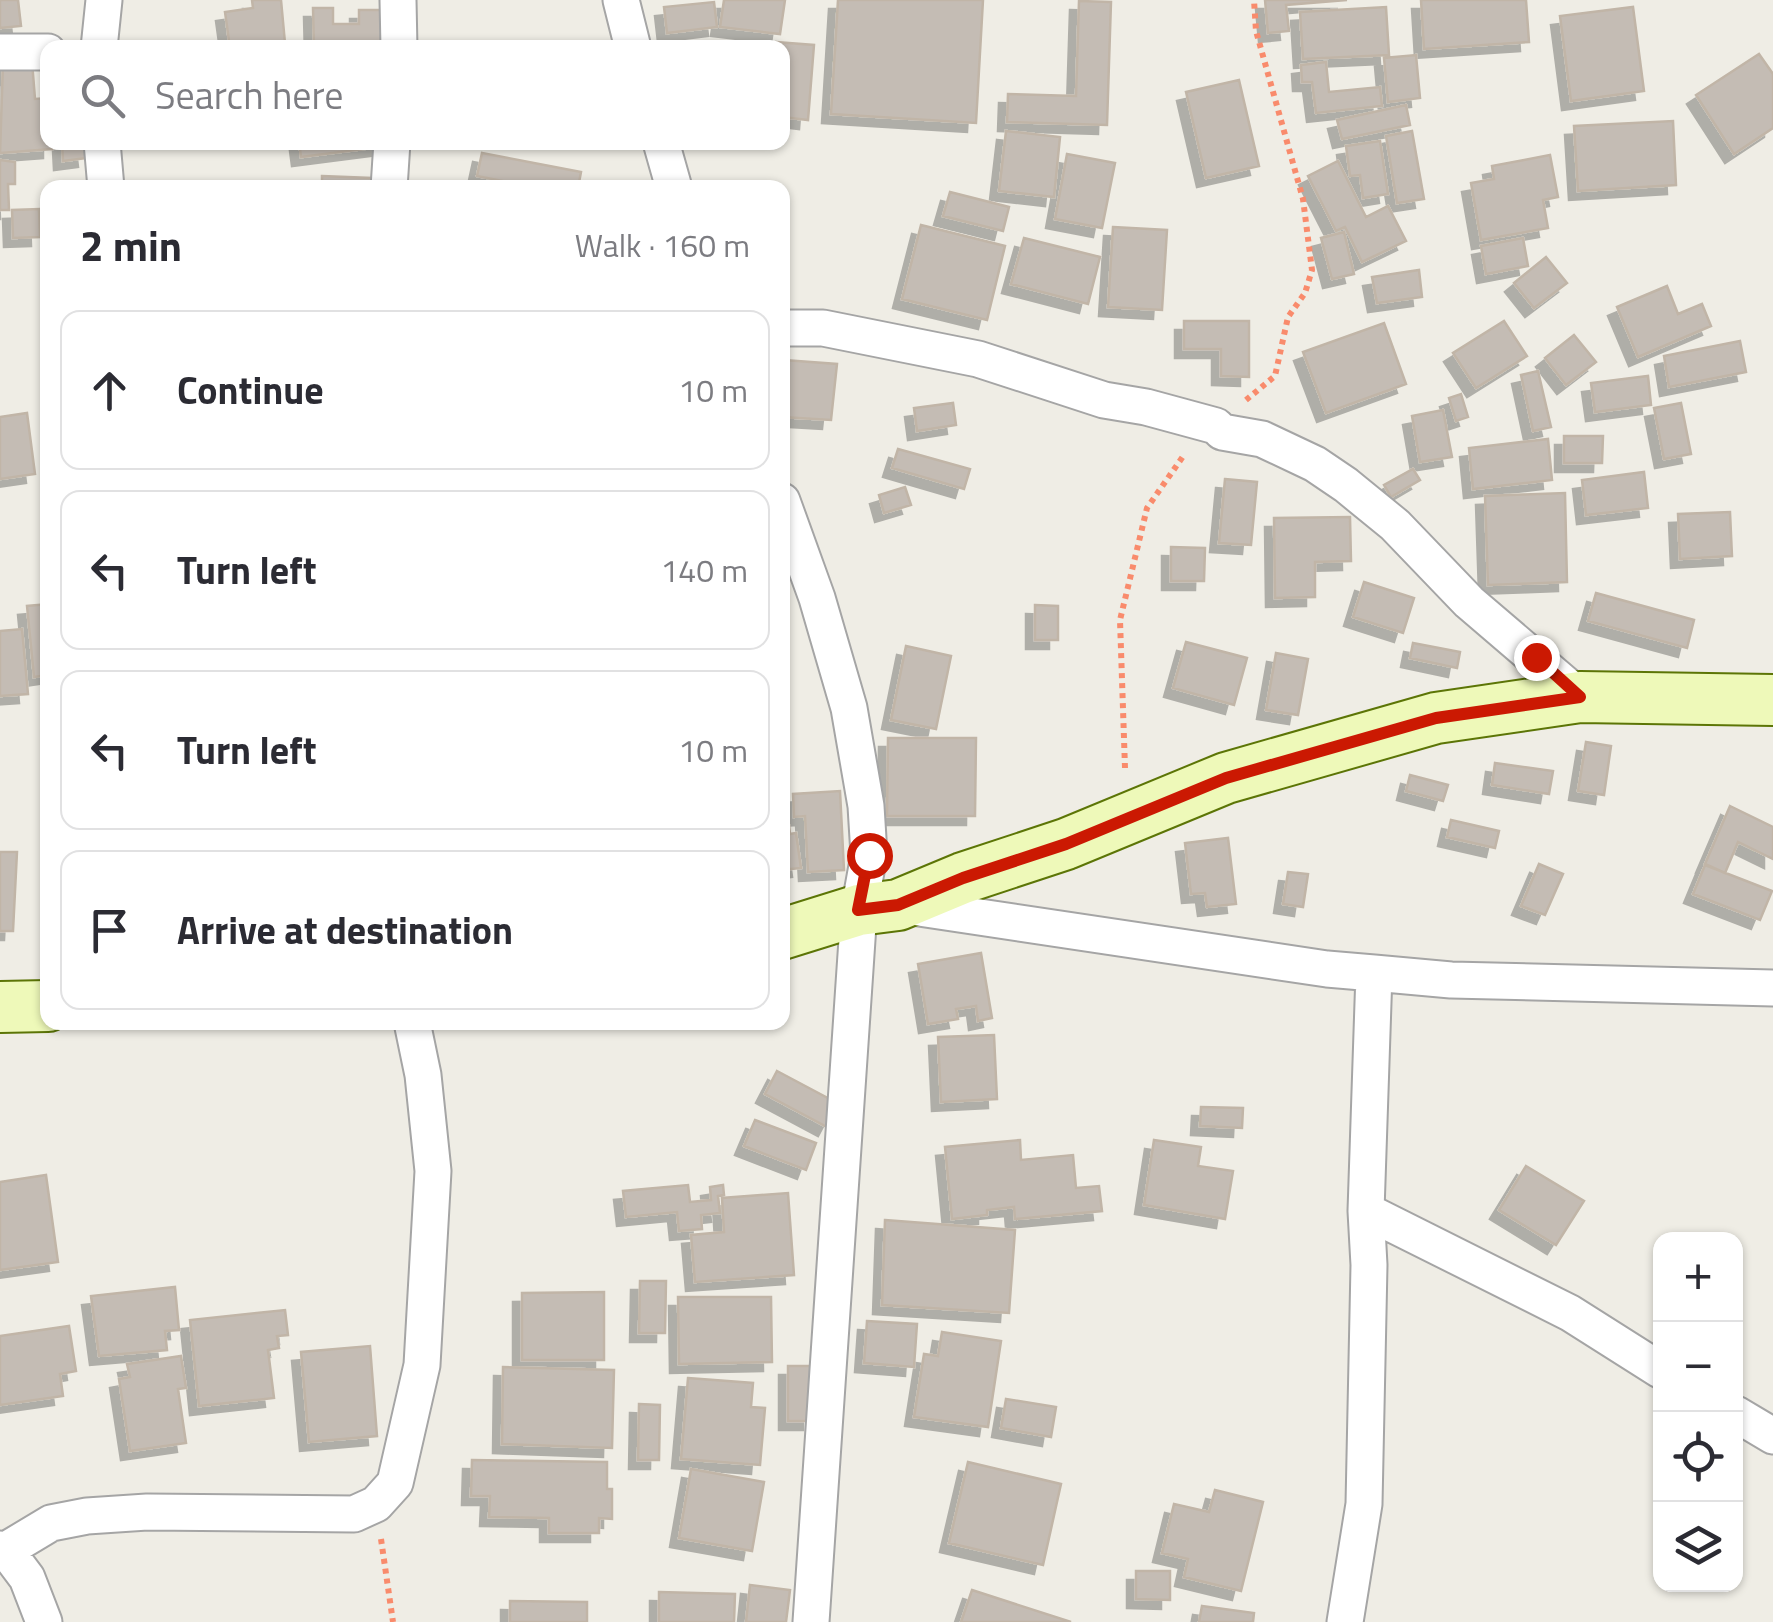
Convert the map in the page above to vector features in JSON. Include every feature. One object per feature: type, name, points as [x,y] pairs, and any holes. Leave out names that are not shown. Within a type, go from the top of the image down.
[{"type":"main road","points":[[790,932],[878,908],[1066,844],[1226,778],[1436,718],[1580,697],[1773,700]]},
{"type":"main road","points":[[0,1007],[40,1006]]},
{"type":"street","points":[[100,40],[104,0]]},
{"type":"street","points":[[398,0],[399,40]]},
{"type":"street","points":[[621,0],[631,40]]},
{"type":"street","points":[[0,52],[40,52]]},
{"type":"street","points":[[103,150],[105,180]]},
{"type":"street","points":[[389,180],[391,150]]},
{"type":"street","points":[[663,150],[672,180]]},
{"type":"street","points":[[790,328],[823,328],[978,359],[1104,400],[1146,406],[1216,426],[1222,432],[1262,438],[1314,464],[1395,524],[1469,602],[1580,697]]},
{"type":"street","points":[[790,523],[849,708],[878,908],[810,1622]]},
{"type":"street","points":[[878,908],[1327,969],[1451,980],[1773,988]]},
{"type":"street","points":[[1345,1622],[1364,1504],[1370,1265],[1366,1210],[1374,973]]},
{"type":"street","points":[[44,1622],[26,1578],[3,1550],[51,1522],[147,1512],[354,1514],[376,1504],[395,1483],[422,1365],[433,1171],[423,1075],[414,1030]]},
{"type":"street","points":[[1366,1210],[1570,1313],[1653,1366]]},
{"type":"street","points":[[1743,1418],[1773,1436]]},
{"type":"path","points":[[1125,768],[1120,620],[1147,508],[1180,458],[1274,376],[1288,317],[1306,293],[1312,270],[1302,199],[1256,31],[1254,0]]},
{"type":"path","points":[[376,1504],[393,1622]]},
{"type":"building","points":[[0,0],[18,0],[21,26],[0,28]]},
{"type":"building","points":[[252,0],[281,0],[285,40],[229,40],[225,12],[253,8]]},
{"type":"building","points":[[724,0],[785,0],[780,34],[720,27]]},
{"type":"building","points":[[838,0],[983,0],[976,123],[831,114]]},
{"type":"building","points":[[1265,0],[1347,0],[1286,5],[1289,31],[1268,33]]},
{"type":"building","points":[[1421,0],[1526,0],[1529,42],[1424,49]]},
{"type":"building","points":[[1079,1],[1111,2],[1107,125],[1007,122],[1008,94],[1076,96]]},
{"type":"building","points":[[714,2],[717,27],[667,33],[664,7]]},
{"type":"building","points":[[1386,7],[1389,55],[1303,59],[1300,12]]},
{"type":"building","points":[[1633,7],[1644,91],[1571,101],[1560,16]]},
{"type":"building","points":[[313,8],[333,8],[333,24],[359,24],[359,10],[383,10],[384,40],[314,40]]},
{"type":"building","points":[[790,43],[814,45],[808,120],[790,118]]},
{"type":"building","points":[[1759,54],[1773,74],[1773,128],[1734,154],[1696,95]]},
{"type":"building","points":[[1416,55],[1420,98],[1388,102],[1384,58]]},
{"type":"building","points":[[32,61],[35,99],[40,99],[40,150],[0,153],[3,63]]},
{"type":"building","points":[[1326,62],[1329,92],[1380,87],[1382,106],[1316,113],[1312,82],[1302,82],[1301,65]]},
{"type":"building","points":[[1239,80],[1259,166],[1206,178],[1186,92]]},
{"type":"building","points":[[1406,105],[1410,125],[1342,139],[1337,120]]},
{"type":"building","points":[[1673,121],[1676,185],[1578,191],[1574,126]]},
{"type":"building","points":[[1006,131],[1060,137],[1054,197],[999,191]]},
{"type":"building","points":[[1412,131],[1424,199],[1397,203],[1386,136]]},
{"type":"building","points":[[1380,141],[1388,194],[1363,198],[1360,175],[1350,176],[1346,146]]},
{"type":"building","points":[[62,150],[86,150],[87,158],[63,161]]},
{"type":"building","points":[[300,150],[356,150],[301,157]]},
{"type":"building","points":[[482,153],[581,172],[580,180],[497,180],[477,176]]},
{"type":"building","points":[[1067,154],[1115,163],[1102,228],[1055,219]]},
{"type":"building","points":[[1550,155],[1558,197],[1543,200],[1548,228],[1481,240],[1471,183],[1494,179],[1492,166]]},
{"type":"building","points":[[0,160],[15,162],[15,184],[8,184],[9,210],[0,210]]},
{"type":"building","points":[[1338,161],[1366,217],[1388,206],[1406,241],[1362,262],[1345,227],[1336,231],[1308,176]]},
{"type":"building","points":[[322,176],[372,178],[372,180],[322,180]]},
{"type":"building","points":[[950,192],[1009,207],[1003,231],[943,216]]},
{"type":"building","points":[[39,209],[40,237],[13,238],[12,210]]},
{"type":"building","points":[[921,225],[1005,246],[987,320],[902,299]]},
{"type":"building","points":[[1113,227],[1167,230],[1162,310],[1108,307]]},
{"type":"building","points":[[1344,232],[1354,274],[1332,279],[1321,238]]},
{"type":"building","points":[[1024,238],[1100,257],[1088,304],[1011,284]]},
{"type":"building","points":[[1523,238],[1528,266],[1486,274],[1481,246]]},
{"type":"building","points":[[1546,257],[1567,283],[1534,308],[1514,283]]},
{"type":"building","points":[[1419,270],[1422,297],[1377,303],[1372,277]]},
{"type":"building","points":[[1667,286],[1678,314],[1702,304],[1711,326],[1638,357],[1617,307]]},
{"type":"building","points":[[1184,321],[1249,321],[1249,377],[1221,376],[1221,349],[1184,349]]},
{"type":"building","points":[[1504,321],[1527,356],[1476,388],[1453,353]]},
{"type":"building","points":[[1384,323],[1406,384],[1326,413],[1303,352]]},
{"type":"building","points":[[1574,335],[1596,362],[1566,385],[1545,358]]},
{"type":"building","points":[[1740,341],[1746,372],[1669,387],[1664,356]]},
{"type":"building","points":[[790,360],[837,364],[831,420],[790,417]]},
{"type":"building","points":[[1538,371],[1551,427],[1533,431],[1521,375]]},
{"type":"building","points":[[1648,376],[1651,405],[1595,412],[1591,383]]},
{"type":"building","points":[[1461,394],[1468,417],[1456,421],[1449,398]]},
{"type":"building","points":[[953,403],[956,425],[917,431],[914,408]]},
{"type":"building","points":[[1681,403],[1691,454],[1664,459],[1654,408]]},
{"type":"building","points":[[1443,410],[1452,457],[1420,462],[1412,416]]},
{"type":"building","points":[[27,413],[35,474],[0,479],[0,417]]},
{"type":"building","points":[[1564,436],[1603,436],[1602,463],[1564,463]]},
{"type":"building","points":[[1548,439],[1552,480],[1473,489],[1469,448]]},
{"type":"building","points":[[898,449],[970,469],[964,489],[892,468]]},
{"type":"building","points":[[1413,469],[1420,480],[1391,497],[1384,485]]},
{"type":"building","points":[[1644,472],[1648,508],[1586,515],[1582,480]]},
{"type":"building","points":[[1225,479],[1257,482],[1251,545],[1219,543]]},
{"type":"building","points":[[905,487],[911,505],[884,513],[879,495]]},
{"type":"building","points":[[1565,493],[1567,582],[1488,585],[1485,496]]},
{"type":"building","points":[[1730,512],[1732,556],[1680,559],[1678,514]]},
{"type":"building","points":[[1350,517],[1351,561],[1315,562],[1315,597],[1275,598],[1274,518]]},
{"type":"building","points":[[1171,547],[1205,548],[1204,581],[1171,581]]},
{"type":"building","points":[[1364,582],[1414,598],[1403,633],[1353,617]]},
{"type":"building","points":[[1596,593],[1694,620],[1687,648],[1588,621]]},
{"type":"building","points":[[40,605],[40,676],[34,677],[27,606]]},
{"type":"building","points":[[1035,605],[1058,606],[1058,640],[1035,640]]},
{"type":"building","points":[[22,629],[28,694],[0,696],[0,631]]},
{"type":"building","points":[[1186,642],[1247,658],[1234,705],[1173,688]]},
{"type":"building","points":[[1413,643],[1460,652],[1457,668],[1410,658]]},
{"type":"building","points":[[906,646],[951,656],[936,729],[891,720]]},
{"type":"building","points":[[1276,653],[1308,659],[1298,715],[1266,710]]},
{"type":"building","points":[[888,738],[976,738],[975,816],[887,816]]},
{"type":"building","points":[[1586,742],[1611,746],[1604,795],[1578,791]]},
{"type":"building","points":[[1495,763],[1553,771],[1549,794],[1492,785]]},
{"type":"building","points":[[1410,775],[1448,785],[1443,801],[1406,791]]},
{"type":"building","points":[[840,791],[844,870],[808,872],[805,816],[794,817],[793,794]]},
{"type":"building","points":[[1730,806],[1773,827],[1773,859],[1738,842],[1725,873],[1705,864]]},
{"type":"building","points":[[1451,820],[1499,831],[1495,848],[1447,837]]},
{"type":"building","points":[[796,833],[801,868],[790,869],[790,834]]},
{"type":"building","points":[[1228,838],[1236,904],[1207,907],[1205,893],[1191,894],[1185,843]]},
{"type":"building","points":[[0,852],[17,852],[13,931],[0,931]]},
{"type":"building","points":[[1539,864],[1563,874],[1545,915],[1521,906]]},
{"type":"building","points":[[1705,865],[1772,891],[1760,920],[1693,894]]},
{"type":"building","points":[[1288,872],[1308,874],[1303,907],[1283,904]]},
{"type":"building","points":[[981,953],[992,1018],[978,1021],[976,1006],[956,1009],[958,1019],[928,1024],[918,964]]},
{"type":"building","points":[[994,1035],[997,1099],[941,1102],[938,1037]]},
{"type":"building","points":[[777,1071],[839,1104],[827,1127],[765,1094]]},
{"type":"building","points":[[1201,1107],[1243,1108],[1242,1128],[1200,1126]]},
{"type":"building","points":[[755,1120],[816,1143],[806,1170],[744,1146]]},
{"type":"building","points":[[1020,1140],[1021,1160],[1073,1155],[1076,1188],[1099,1186],[1102,1211],[1015,1219],[1014,1207],[952,1219],[945,1147]]},
{"type":"building","points":[[1154,1140],[1201,1147],[1198,1166],[1233,1171],[1225,1219],[1144,1205]]},
{"type":"building","points":[[1526,1166],[1584,1201],[1556,1245],[1499,1210]]},
{"type":"building","points":[[46,1175],[58,1262],[0,1270],[0,1182]]},
{"type":"building","points":[[688,1185],[690,1202],[711,1200],[710,1187],[723,1185],[724,1195],[718,1196],[720,1213],[701,1215],[702,1229],[679,1231],[677,1212],[626,1217],[623,1191]]},
{"type":"building","points":[[788,1193],[794,1275],[695,1282],[691,1235],[724,1232],[722,1198]]},
{"type":"building","points":[[885,1220],[1015,1230],[1009,1313],[882,1305]]},
{"type":"building","points":[[640,1281],[666,1281],[665,1333],[639,1333]]},
{"type":"building","points":[[175,1287],[179,1330],[165,1331],[167,1350],[99,1356],[91,1296]]},
{"type":"building","points":[[604,1292],[604,1360],[522,1360],[522,1293]]},
{"type":"building","points":[[678,1297],[771,1297],[772,1362],[679,1364]]},
{"type":"building","points":[[285,1310],[288,1335],[277,1336],[279,1348],[268,1350],[274,1398],[199,1406],[190,1320]]},
{"type":"building","points":[[867,1321],[917,1324],[914,1367],[864,1363]]},
{"type":"building","points":[[69,1326],[76,1371],[60,1374],[63,1396],[0,1405],[0,1336]]},
{"type":"building","points":[[942,1332],[1001,1341],[988,1427],[914,1417],[924,1354],[938,1356]]},
{"type":"building","points":[[370,1346],[377,1436],[309,1442],[301,1352]]},
{"type":"building","points":[[181,1356],[186,1388],[178,1389],[186,1443],[130,1451],[119,1379],[130,1377],[127,1364]]},
{"type":"building","points":[[788,1366],[812,1366],[812,1421],[788,1421]]},
{"type":"building","points":[[503,1367],[614,1370],[612,1448],[502,1444]]},
{"type":"building","points":[[688,1378],[753,1383],[751,1407],[765,1408],[760,1465],[681,1459]]},
{"type":"building","points":[[1006,1399],[1056,1407],[1051,1437],[1001,1428]]},
{"type":"building","points":[[639,1404],[660,1405],[659,1460],[638,1460]]},
{"type":"building","points":[[472,1460],[607,1462],[612,1519],[599,1518],[599,1533],[549,1533],[549,1518],[489,1517],[490,1496],[471,1496]]},
{"type":"building","points":[[968,1462],[1061,1484],[1043,1565],[949,1543]]},
{"type":"building","points":[[691,1469],[764,1482],[752,1551],[679,1538]]},
{"type":"building","points":[[1215,1490],[1263,1502],[1241,1591],[1184,1577],[1188,1559],[1162,1553],[1174,1504],[1209,1512]]},
{"type":"building","points":[[1136,1571],[1170,1571],[1170,1600],[1136,1599]]},
{"type":"building","points":[[750,1585],[790,1590],[786,1622],[746,1622]]},
{"type":"building","points":[[972,1590],[1071,1622],[961,1622]]},
{"type":"building","points":[[659,1592],[735,1594],[734,1622],[659,1622]]},
{"type":"building","points":[[510,1601],[587,1602],[587,1622],[510,1622]]},
{"type":"building","points":[[1202,1606],[1254,1613],[1253,1622],[1199,1622]]},
{"type":"route","points":[[869,855],[858,910],[898,905],[963,878],[1066,844],[1226,778],[1436,718],[1580,697],[1536,657]]}]
